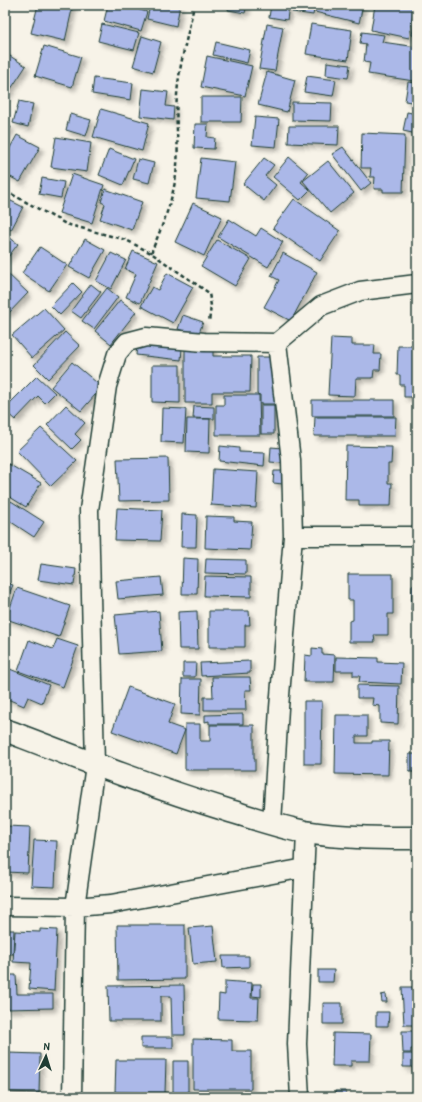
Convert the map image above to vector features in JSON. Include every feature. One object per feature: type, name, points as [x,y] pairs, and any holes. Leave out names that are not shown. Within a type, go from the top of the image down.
[{"type":"street","points":[[72,1097],[75,907],[95,764],[89,510],[107,386],[117,354],[127,342],[146,337],[204,342],[277,343],[321,306],[360,290],[417,284]]},
{"type":"street","points":[[272,823],[292,536],[291,460],[277,343]]},
{"type":"street","points":[[292,536],[417,536]]},
{"type":"street","points":[[5,730],[200,802],[306,832],[351,837],[417,838]]},
{"type":"street","points":[[300,1097],[297,1044],[306,832]]},
{"type":"street","points":[[5,906],[75,907],[111,904],[305,868]]},
{"type":"path","points":[[152,253],[165,220],[174,188],[177,165],[177,95],[181,65],[194,5]]},
{"type":"path","points":[[6,191],[66,224],[126,240],[152,253],[209,293],[211,306],[204,342]]},
{"type":"building","points":[[38,5],[73,5],[65,41],[31,33]]},
{"type":"building","points":[[108,5],[123,5],[147,12],[141,31],[104,21]]},
{"type":"building","points":[[150,5],[180,5],[176,26],[147,19]]},
{"type":"building","points":[[229,5],[247,5],[245,13],[228,10]]},
{"type":"building","points":[[271,5],[289,5],[287,20],[269,17]]},
{"type":"building","points":[[294,5],[315,5],[313,15],[292,12]]},
{"type":"building","points":[[316,5],[363,5],[359,23],[315,12]]},
{"type":"building","points":[[375,5],[399,5],[414,7],[409,38],[371,30]]},
{"type":"building","points":[[417,9],[417,36],[412,35]]},
{"type":"building","points":[[102,24],[139,33],[134,50],[98,41]]},
{"type":"building","points":[[267,24],[283,27],[275,71],[259,69]]},
{"type":"building","points":[[311,24],[352,30],[348,60],[306,54]]},
{"type":"building","points":[[362,32],[384,35],[382,42],[417,47],[414,81],[368,74],[370,63],[364,62],[366,44],[360,43]]},
{"type":"building","points":[[142,36],[161,42],[153,72],[133,66]]},
{"type":"building","points":[[216,42],[250,50],[247,63],[213,55]]},
{"type":"building","points":[[44,46],[81,57],[72,87],[35,76]]},
{"type":"building","points":[[5,53],[26,66],[5,98]]},
{"type":"building","points":[[207,56],[252,66],[245,96],[201,87]]},
{"type":"building","points":[[327,62],[350,65],[348,78],[326,75]]},
{"type":"building","points":[[267,72],[295,80],[287,112],[258,105]]},
{"type":"building","points":[[307,76],[336,80],[333,96],[304,92]]},
{"type":"building","points":[[94,78],[133,83],[131,100],[92,94]]},
{"type":"building","points":[[408,82],[417,83],[417,103],[405,101]]},
{"type":"building","points":[[143,89],[168,92],[166,106],[174,107],[173,120],[140,116]]},
{"type":"building","points":[[201,97],[242,97],[241,122],[201,122]]},
{"type":"building","points":[[19,101],[33,104],[28,127],[13,123]]},
{"type":"building","points":[[292,102],[332,103],[331,121],[292,120]]},
{"type":"building","points":[[101,109],[149,123],[142,151],[93,137]]},
{"type":"building","points":[[407,112],[417,114],[417,134],[403,131]]},
{"type":"building","points":[[70,114],[91,120],[86,136],[66,130]]},
{"type":"building","points":[[255,117],[279,119],[276,147],[252,145]]},
{"type":"building","points":[[5,124],[11,127],[5,139]]},
{"type":"building","points":[[195,124],[208,124],[207,137],[215,138],[214,149],[194,148]]},
{"type":"building","points":[[289,126],[339,126],[338,145],[288,143]]},
{"type":"building","points":[[362,133],[405,135],[403,192],[383,192],[383,189],[374,189],[375,177],[370,177],[371,168],[361,168]]},
{"type":"building","points":[[17,135],[40,147],[20,182],[5,174],[5,157]]},
{"type":"building","points":[[56,137],[91,143],[87,172],[51,167]]},
{"type":"building","points":[[413,146],[417,146],[417,171],[412,170]]},
{"type":"building","points":[[343,147],[371,183],[361,191],[332,154]]},
{"type":"building","points":[[109,149],[134,159],[123,185],[99,175]]},
{"type":"building","points":[[289,157],[308,173],[301,182],[310,190],[300,200],[273,177]]},
{"type":"building","points":[[201,158],[235,162],[230,201],[196,198]]},
{"type":"building","points":[[264,158],[274,165],[265,176],[276,185],[264,201],[243,184]]},
{"type":"building","points":[[138,159],[154,163],[149,183],[133,179]]},
{"type":"building","points":[[328,161],[354,193],[330,213],[303,181]]},
{"type":"building","points":[[72,174],[104,185],[92,223],[59,213]]},
{"type":"building","points":[[42,178],[64,182],[61,198],[39,194]]},
{"type":"building","points":[[105,189],[142,202],[132,230],[100,219],[105,204],[101,202]]},
{"type":"building","points":[[5,198],[23,207],[11,230],[5,227]]},
{"type":"building","points":[[294,199],[340,231],[320,261],[273,228]]},
{"type":"building","points":[[193,203],[222,217],[204,256],[175,242]]},
{"type":"building","points":[[229,219],[256,236],[261,228],[283,242],[268,267],[218,237]]},
{"type":"building","points":[[5,234],[18,244],[5,261]]},
{"type":"building","points":[[85,239],[105,250],[89,278],[69,267]]},
{"type":"building","points":[[217,240],[251,259],[235,286],[201,266]]},
{"type":"building","points":[[40,247],[67,265],[49,291],[22,273]]},
{"type":"building","points":[[133,251],[158,262],[140,303],[126,297],[136,274],[125,269]]},
{"type":"building","points":[[111,253],[126,260],[111,289],[96,281]]},
{"type":"building","points":[[283,253],[317,272],[291,321],[264,307],[279,280],[271,276]]},
{"type":"building","points":[[6,272],[28,293],[8,314],[5,312]]},
{"type":"building","points":[[167,273],[193,287],[173,323],[141,306],[152,287],[158,290]]},
{"type":"building","points":[[73,283],[82,292],[60,315],[51,306]]},
{"type":"building","points":[[91,284],[101,292],[81,318],[71,311]]},
{"type":"building","points":[[107,288],[118,297],[94,329],[82,321]]},
{"type":"building","points":[[120,300],[136,312],[111,344],[95,331]]},
{"type":"building","points":[[44,308],[64,330],[32,358],[12,335]]},
{"type":"building","points":[[183,315],[203,322],[198,336],[178,329]]},
{"type":"building","points":[[65,332],[80,346],[48,379],[34,365]]},
{"type":"building","points":[[331,338],[352,339],[352,345],[375,345],[374,354],[381,354],[380,370],[374,370],[373,378],[356,378],[355,396],[328,395]]},
{"type":"building","points":[[137,344],[182,349],[181,360],[136,355]]},
{"type":"building","points":[[398,346],[416,346],[417,348],[417,397],[404,397],[404,385],[400,385],[400,375],[397,375]]},
{"type":"building","points":[[185,347],[213,347],[213,356],[251,356],[250,392],[212,392],[212,403],[185,403]]},
{"type":"building","points":[[257,357],[276,357],[275,404],[260,404],[260,395],[257,394]]},
{"type":"building","points":[[72,362],[102,387],[81,411],[51,387]]},
{"type":"building","points":[[152,365],[180,365],[180,403],[152,402]]},
{"type":"building","points":[[37,376],[55,393],[45,403],[38,396],[15,420],[5,411],[5,408]]},
{"type":"building","points":[[224,395],[259,395],[260,435],[216,435],[216,405],[224,405]]},
{"type":"building","points":[[312,400],[394,400],[394,416],[312,416]]},
{"type":"building","points":[[66,405],[85,423],[75,434],[81,440],[72,449],[47,425]]},
{"type":"building","points":[[261,405],[274,405],[274,434],[261,434]]},
{"type":"building","points":[[194,406],[214,407],[214,419],[193,418]]},
{"type":"building","points":[[162,408],[186,409],[184,443],[161,442]]},
{"type":"building","points":[[315,417],[396,417],[395,436],[314,436]]},
{"type":"building","points":[[187,419],[210,419],[209,453],[186,452]]},
{"type":"building","points":[[41,428],[77,461],[51,486],[17,451]]},
{"type":"building","points":[[220,446],[239,448],[239,452],[265,453],[264,466],[219,461]]},
{"type":"building","points":[[346,446],[392,447],[391,464],[388,464],[388,483],[392,483],[391,506],[359,506],[359,500],[345,500]]},
{"type":"building","points":[[271,447],[283,448],[282,463],[270,462]]},
{"type":"building","points":[[168,458],[169,500],[119,501],[117,459]]},
{"type":"building","points":[[5,462],[41,483],[26,507],[5,494]]},
{"type":"building","points":[[213,469],[258,472],[256,508],[211,505]]},
{"type":"building","points":[[274,471],[284,471],[283,484],[273,483]]},
{"type":"building","points":[[11,501],[44,522],[34,537],[5,518],[5,510]]},
{"type":"building","points":[[117,508],[162,510],[160,541],[115,540]]},
{"type":"building","points":[[182,514],[197,515],[196,547],[181,547]]},
{"type":"building","points":[[206,516],[234,517],[234,521],[252,522],[250,550],[205,548]]},
{"type":"building","points":[[183,558],[198,559],[197,594],[182,594]]},
{"type":"building","points":[[206,559],[246,560],[246,574],[205,573]]},
{"type":"building","points":[[41,564],[76,569],[74,585],[38,580]]},
{"type":"building","points":[[348,574],[393,574],[393,614],[388,614],[388,635],[374,635],[375,642],[349,642],[349,621],[353,620],[353,600],[348,600]]},
{"type":"building","points":[[205,576],[251,577],[251,597],[204,596]]},
{"type":"building","points":[[161,577],[163,595],[118,599],[116,581]]},
{"type":"building","points":[[5,582],[13,585],[6,601],[5,601]]},
{"type":"building","points":[[412,585],[417,585],[417,610],[411,610]]},
{"type":"building","points":[[17,588],[70,606],[59,637],[6,619]]},
{"type":"building","points":[[159,611],[162,651],[119,654],[115,615]]},
{"type":"building","points":[[197,611],[198,649],[179,649],[178,612]]},
{"type":"building","points":[[209,611],[249,611],[250,625],[245,625],[245,647],[209,647]]},
{"type":"building","points":[[57,639],[78,646],[63,687],[18,671],[29,640],[53,649]]},
{"type":"building","points":[[312,648],[322,649],[322,654],[335,655],[334,682],[304,682],[305,655],[312,656]]},
{"type":"building","points":[[336,657],[378,658],[378,662],[402,663],[401,684],[359,682],[360,676],[353,676],[353,671],[336,671]]},
{"type":"building","points":[[250,661],[250,673],[201,676],[200,663]]},
{"type":"building","points":[[183,663],[196,663],[195,677],[183,677]]},
{"type":"building","points":[[5,667],[49,685],[42,703],[28,697],[24,706],[5,698]]},
{"type":"building","points":[[212,677],[250,677],[251,690],[245,690],[246,710],[204,710],[204,697],[213,697]]},
{"type":"building","points":[[182,679],[201,679],[200,715],[181,714]]},
{"type":"building","points":[[357,685],[399,686],[398,724],[380,723],[380,706],[372,705],[373,698],[357,698]]},
{"type":"building","points":[[128,687],[175,704],[168,724],[185,730],[176,754],[112,731]]},
{"type":"building","points":[[304,701],[322,701],[321,764],[304,764]]},
{"type":"building","points":[[243,714],[243,724],[209,724],[209,721],[205,722],[205,715]]},
{"type":"building","points":[[336,715],[367,715],[367,736],[356,736],[356,743],[389,741],[388,775],[335,774]]},
{"type":"building","points":[[185,724],[200,724],[200,741],[210,741],[210,725],[254,725],[255,770],[185,770]]},
{"type":"building","points":[[409,754],[417,754],[417,772],[409,772]]},
{"type":"building","points":[[6,826],[30,827],[28,873],[5,872]]},
{"type":"building","points":[[34,840],[57,841],[55,887],[31,886]]},
{"type":"building","points":[[117,925],[185,925],[185,979],[118,980]]},
{"type":"building","points":[[213,926],[217,962],[193,964],[189,928]]},
{"type":"building","points":[[40,929],[57,930],[54,991],[29,989],[31,963],[13,962],[15,931],[40,932]]},
{"type":"building","points":[[5,930],[14,930],[13,954],[5,954]]},
{"type":"building","points":[[222,956],[249,956],[249,967],[223,968]]},
{"type":"building","points":[[318,970],[334,970],[333,982],[318,982]]},
{"type":"building","points":[[5,975],[16,975],[17,994],[53,994],[53,1008],[5,1009]]},
{"type":"building","points":[[225,981],[252,983],[251,998],[259,998],[258,1020],[218,1019],[219,994],[225,995]]},
{"type":"building","points":[[253,984],[261,984],[261,997],[252,996]]},
{"type":"building","points":[[184,985],[185,1035],[172,1035],[171,996],[161,996],[161,1021],[109,1021],[108,986]]},
{"type":"building","points":[[402,987],[417,987],[417,1025],[404,1025]]},
{"type":"building","points":[[386,994],[387,1002],[382,1002],[381,995]]},
{"type":"building","points":[[323,1003],[342,1003],[342,1024],[323,1024]]},
{"type":"building","points":[[376,1012],[389,1012],[388,1026],[376,1026]]},
{"type":"building","points":[[402,1031],[417,1031],[417,1049],[411,1049],[411,1053],[403,1053]]},
{"type":"building","points":[[333,1033],[371,1034],[370,1061],[351,1061],[351,1066],[332,1066]]},
{"type":"building","points":[[141,1037],[173,1037],[173,1048],[141,1048]]},
{"type":"building","points":[[193,1039],[232,1040],[232,1051],[251,1051],[251,1089],[193,1089]]},
{"type":"building","points":[[8,1053],[40,1054],[39,1093],[7,1092]]},
{"type":"building","points":[[403,1054],[417,1054],[417,1097],[413,1097],[413,1067],[403,1067]]},
{"type":"building","points":[[116,1060],[166,1060],[165,1093],[115,1092]]},
{"type":"building","points":[[173,1061],[188,1061],[188,1093],[173,1093]]},
{"type":"building","points":[[335,1091],[346,1091],[346,1096],[336,1097]]}]
